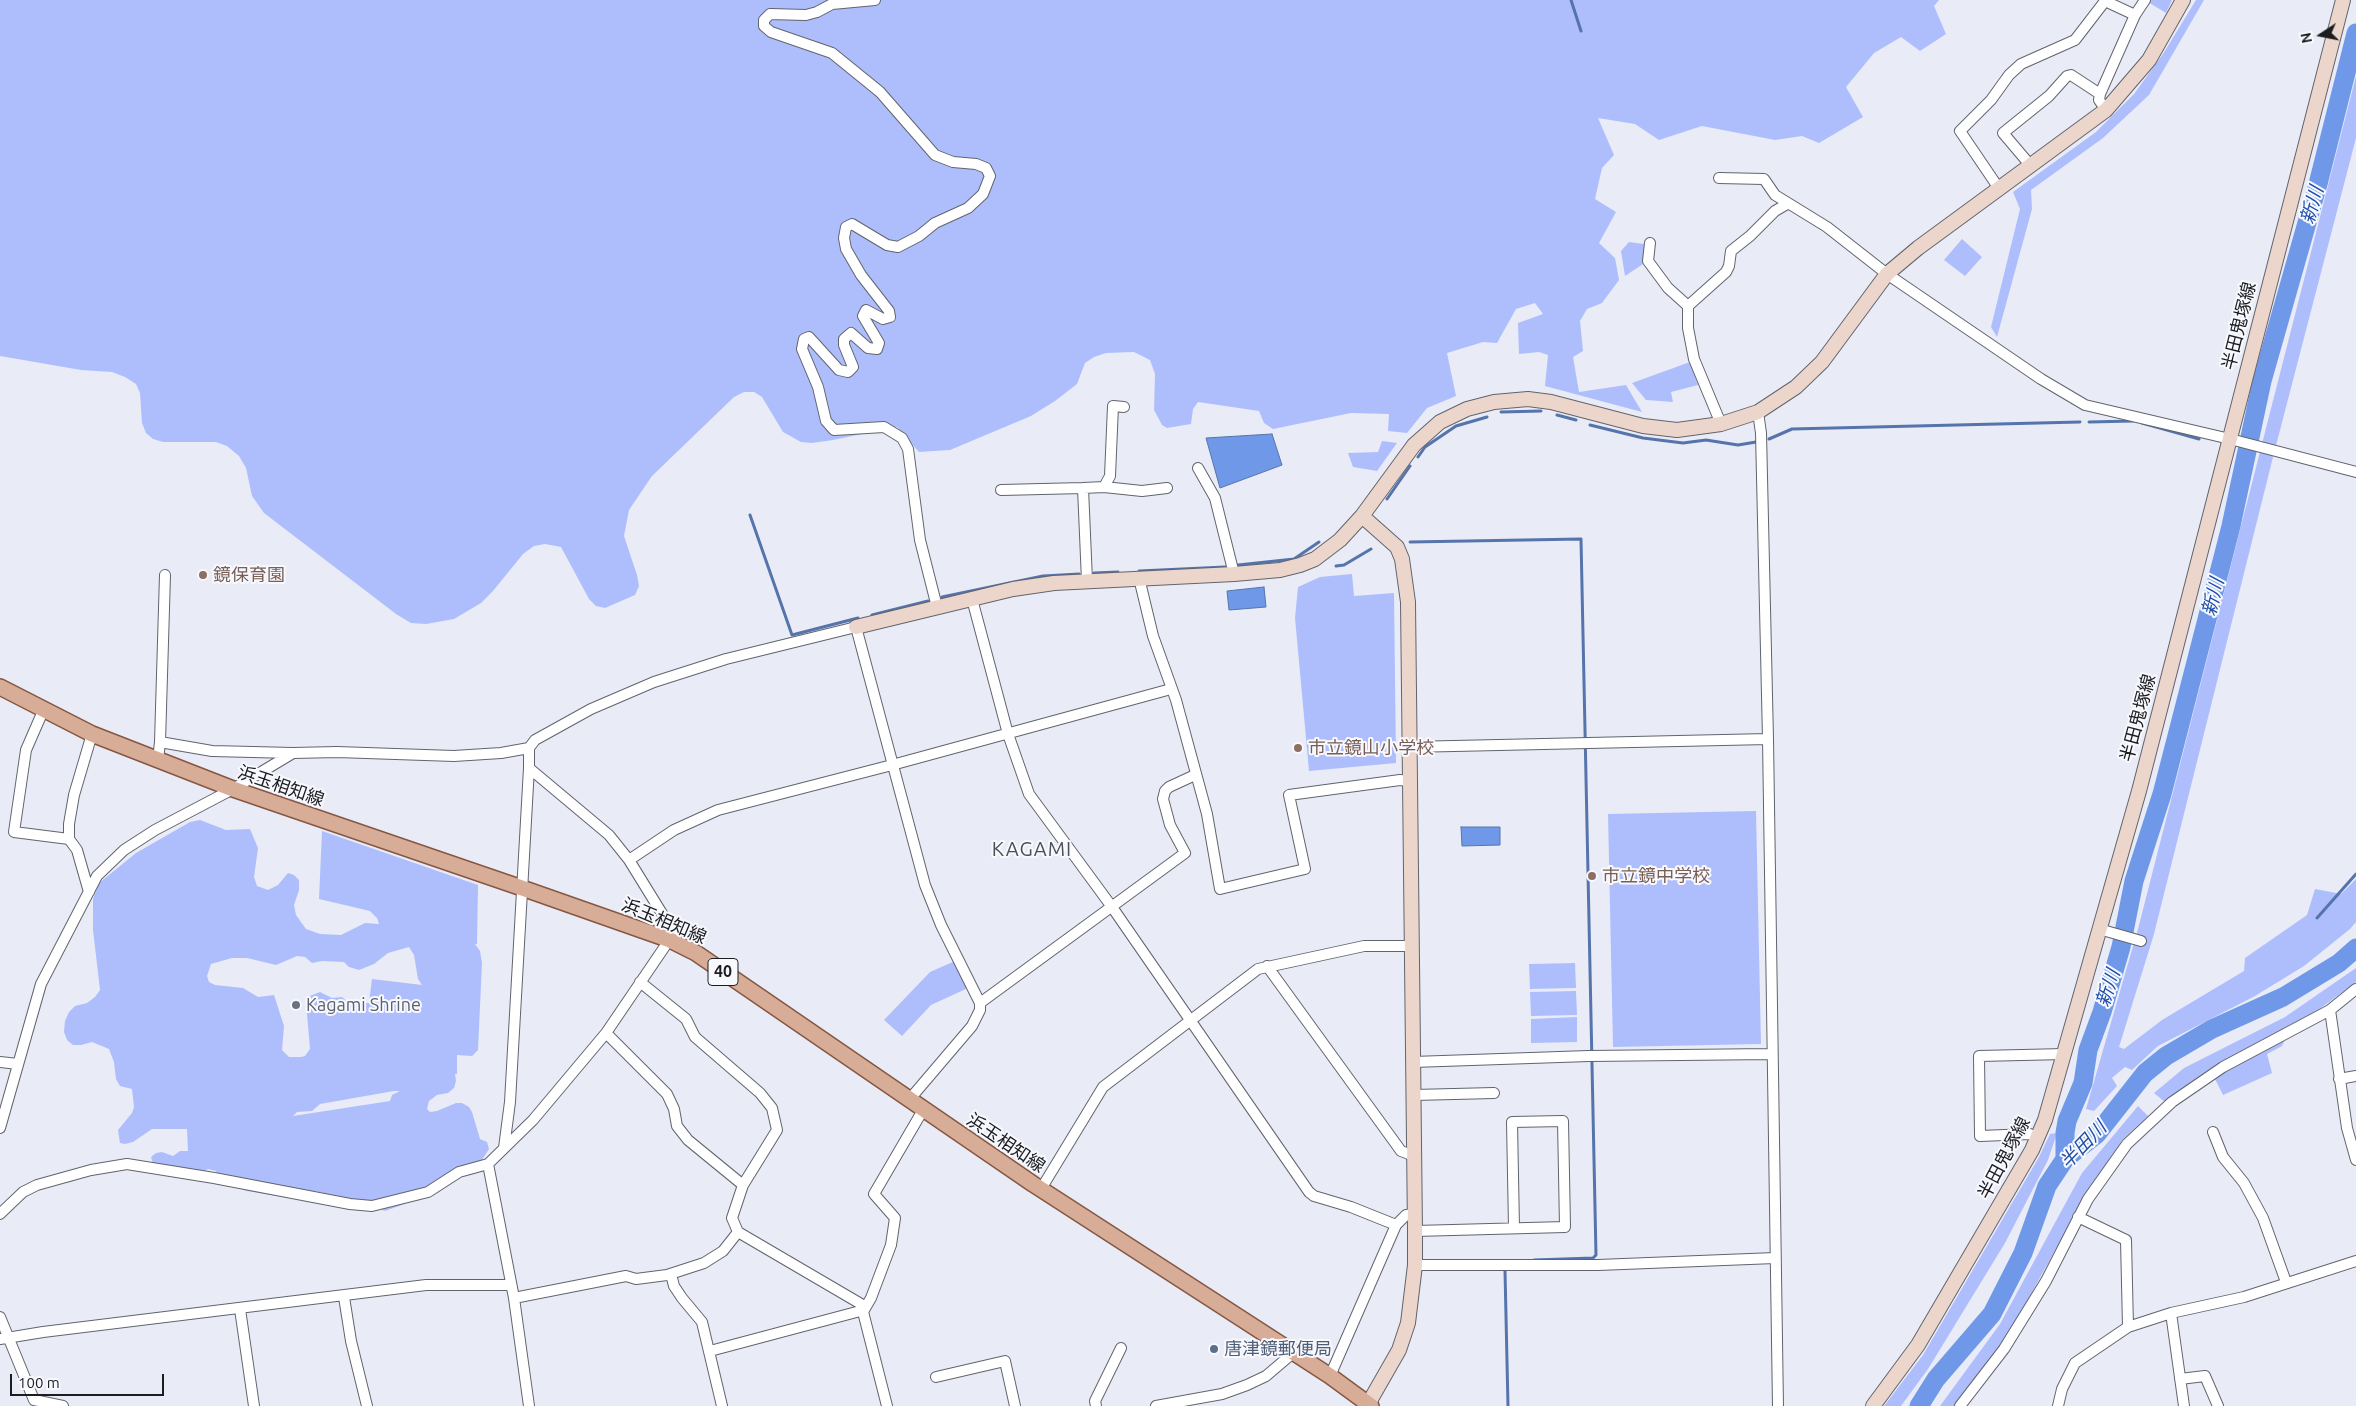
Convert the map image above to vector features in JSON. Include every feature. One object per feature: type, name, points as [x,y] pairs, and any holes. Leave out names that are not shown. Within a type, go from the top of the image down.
[{"type":"main road","name":"浜玉相知線","points":[[0,687],[43,711],[92,734],[233,789],[670,940],[696,952],[923,1110],[1041,1189],[1330,1376],[1369,1405]]},
{"type":"street","points":[[875,0],[832,4],[806,15],[770,14],[764,20],[764,26],[771,32],[832,53],[880,92],[935,155],[953,162],[976,164],[986,168],[990,176],[983,194],[968,208],[936,223],[920,236],[898,246],[887,245],[852,224],[846,227],[844,238],[846,249],[861,275],[889,311],[890,317],[883,319],[866,310],[863,316],[879,343],[877,349],[868,348],[851,333],[844,339],[844,346],[853,366],[848,372],[840,370],[809,336],[804,339],[802,349],[818,387],[826,421],[834,430],[884,427],[902,438],[908,449],[916,496],[920,540],[937,607]]},
{"type":"street","points":[[2106,110],[2099,100],[2100,94],[2135,15],[2145,0]]},
{"type":"street","points":[[160,742],[212,751],[454,756],[501,753],[528,748],[535,740],[591,710],[654,682],[726,659],[937,607],[1046,584],[1234,574],[1280,570],[1300,566],[1315,559],[1340,540],[1362,516],[1414,445],[1440,422],[1476,407],[1494,402],[1528,399],[1551,402],[1643,426],[1677,430],[1721,424],[1758,412],[1796,387],[1822,362],[1887,274],[1918,248],[2000,190],[2106,110],[2149,60],[2183,0]]},
{"type":"street","name":"半田鬼塚線","points":[[1873,1406],[1918,1345],[2037,1138],[2045,1120],[2103,930],[2232,440],[2343,0]]},
{"type":"street","points":[[2000,190],[1960,130],[1991,100],[2009,75],[2022,64],[2075,40],[2105,1],[2135,15]]},
{"type":"street","points":[[2031,166],[2003,133],[2049,96],[2067,76],[2071,75],[2100,94]]},
{"type":"street","points":[[1719,178],[1764,179],[1774,195],[1827,227],[1887,274],[2042,379],[2085,405],[2356,472]]},
{"type":"street","points":[[1688,306],[1726,272],[1730,266],[1731,251],[1750,236],[1775,211],[1787,204]]},
{"type":"street","points":[[1650,243],[1648,260],[1668,288],[1688,306],[1688,328],[1694,358],[1721,424]]},
{"type":"street","points":[[1104,487],[1110,476],[1113,406],[1124,407]]},
{"type":"street","points":[[1758,412],[1761,433],[1768,740],[1771,1054],[1778,1406]]},
{"type":"street","points":[[1198,468],[1215,498],[1234,574]]},
{"type":"street","points":[[1001,490],[1104,487],[1142,491],[1166,488]]},
{"type":"street","points":[[1083,488],[1087,581]]},
{"type":"street","points":[[1362,516],[1396,547],[1402,559],[1408,602],[1415,1214],[1415,1265],[1408,1323],[1399,1350],[1369,1405]]},
{"type":"street","points":[[158,760],[165,575]]},
{"type":"street","points":[[1139,578],[1153,636],[1179,710],[1207,814],[1220,889],[1305,869],[1289,794],[1400,780],[1410,781]]},
{"type":"street","points":[[972,599],[1008,734],[1028,794],[1112,907],[1309,1192],[1314,1196],[1351,1207],[1396,1225]]},
{"type":"street","points":[[856,627],[925,885],[941,925],[980,1003],[980,1010],[972,1026],[909,1100]]},
{"type":"street","points":[[628,860],[674,830],[718,810],[1171,689]]},
{"type":"street","points":[[43,711],[26,750],[14,832],[69,839],[78,850],[89,892]]},
{"type":"street","points":[[69,839],[74,794],[92,734]]},
{"type":"street","points":[[1409,747],[1768,740]]},
{"type":"street","points":[[504,1148],[510,1102],[529,768],[528,748]]},
{"type":"street","points":[[0,1128],[41,984],[97,876],[124,850],[155,830],[233,789],[293,753]]},
{"type":"street","points":[[0,1214],[23,1192],[37,1186],[91,1170],[127,1164],[214,1178],[350,1204],[372,1206],[428,1192],[459,1172],[488,1164],[533,1120],[606,1033],[674,934],[628,860],[609,835],[529,768]]},
{"type":"street","points":[[980,1003],[1184,853],[1170,826],[1163,799],[1165,791],[1169,787],[1195,775]]},
{"type":"street","points":[[2103,930],[2141,941]]},
{"type":"street","points":[[1041,1189],[1103,1087],[1258,969],[1364,946],[1412,946]]},
{"type":"street","points":[[1267,966],[1401,1151],[1414,1156]]},
{"type":"street","points":[[640,982],[686,1018],[695,1037],[760,1093],[772,1108],[777,1130],[743,1185],[732,1218],[738,1232],[861,1304],[887,1406]]},
{"type":"street","points":[[1960,1406],[2004,1349],[2046,1281],[2088,1199],[2127,1144],[2172,1102],[2223,1067],[2330,1010],[2356,989]]},
{"type":"street","points":[[2330,1010],[2347,1128],[2356,1160]]},
{"type":"street","points":[[606,1033],[667,1094],[674,1109],[677,1126],[688,1140],[743,1185]]},
{"type":"street","points":[[1413,1062],[1593,1056],[1771,1054]]},
{"type":"street","points":[[2037,1138],[2030,1134],[1980,1136],[1979,1056],[2064,1054]]},
{"type":"street","points":[[0,1062],[18,1064]]},
{"type":"street","points":[[2339,1079],[2356,1076]]},
{"type":"street","points":[[1414,1095],[1494,1093]]},
{"type":"street","points":[[710,1351],[864,1310],[871,1298],[892,1246],[895,1218],[874,1194],[923,1110]]},
{"type":"street","points":[[1415,1231],[1565,1227],[1563,1121],[1512,1122],[1514,1228]]},
{"type":"street","points":[[2213,1132],[2223,1157],[2244,1183],[2263,1218],[2286,1282]]},
{"type":"street","points":[[488,1164],[514,1298],[529,1406]]},
{"type":"street","points":[[1330,1376],[1396,1225],[1406,1215],[1415,1214]]},
{"type":"street","points":[[2078,1217],[2126,1240],[2128,1327]]},
{"type":"street","points":[[514,1298],[626,1276],[636,1279],[671,1274],[704,1263],[723,1251],[738,1232]]},
{"type":"street","points":[[1415,1265],[1598,1265],[1775,1258]]},
{"type":"street","points":[[2058,1406],[2062,1389],[2075,1363],[2128,1327],[2171,1313],[2244,1297],[2356,1261]]},
{"type":"street","points":[[671,1274],[674,1286],[702,1322],[722,1406]]},
{"type":"street","points":[[5,1339],[43,1332],[344,1297],[426,1285],[510,1285]]},
{"type":"street","points":[[344,1297],[350,1341],[367,1406]]},
{"type":"street","points":[[240,1309],[254,1406]]},
{"type":"street","points":[[2171,1313],[2184,1406]]},
{"type":"street","points":[[0,1317],[5,1339],[34,1400],[64,1406]]},
{"type":"street","points":[[1096,1406],[1095,1401],[1121,1348]]},
{"type":"street","points":[[1156,1406],[1213,1396],[1247,1385],[1266,1376],[1293,1353]]},
{"type":"street","points":[[936,1377],[1005,1361],[1016,1406]]},
{"type":"street","points":[[2180,1379],[2205,1376],[2218,1406]]},
{"type":"shaded area","points":[[0,0],[1939,0],[1934,6],[1946,34],[1920,51],[1901,37],[1874,53],[1846,87],[1863,117],[1819,143],[1802,136],[1775,140],[1702,126],[1659,140],[1635,124],[1598,118],[1614,155],[1602,168],[1595,199],[1616,212],[1599,243],[1615,258],[1619,280],[1602,303],[1587,309],[1580,321],[1583,351],[1573,357],[1579,392],[1626,385],[1642,412],[1545,386],[1548,355],[1539,352],[1519,354],[1518,323],[1543,314],[1535,303],[1516,309],[1497,343],[1483,342],[1447,353],[1456,396],[1427,408],[1407,433],[1388,431],[1389,414],[1351,413],[1273,429],[1264,423],[1259,411],[1198,402],[1193,409],[1191,424],[1167,428],[1162,425],[1154,410],[1155,374],[1150,360],[1134,352],[1106,353],[1094,357],[1085,363],[1077,384],[1055,401],[1031,416],[950,450],[919,452],[897,427],[833,440],[812,443],[801,442],[783,432],[762,397],[754,392],[744,392],[734,397],[652,476],[629,510],[624,536],[637,575],[639,586],[635,595],[605,608],[596,606],[589,599],[561,547],[545,544],[534,546],[523,554],[481,603],[454,619],[426,624],[411,623],[396,614],[264,513],[252,496],[246,468],[239,456],[227,446],[216,442],[163,442],[153,439],[146,433],[142,423],[140,393],[136,384],[125,377],[112,372],[81,370],[0,356]]},
{"type":"shaded area","points":[[2150,0],[2172,0],[2166,13],[2148,2]]},
{"type":"shaded area","points":[[2196,0],[2204,0],[2149,95],[2103,138],[2031,190],[2032,209],[1997,337],[1991,327],[2020,209],[2013,192],[2096,132],[2134,94],[2163,54]]},
{"type":"shaded area","points":[[2356,76],[2356,138],[2272,461],[2154,934],[2119,1047],[2124,1049],[2162,1020],[2244,971],[2245,958],[2307,915],[2315,889],[2341,894],[2356,879],[2356,922],[2304,966],[2255,996],[2158,1046],[2132,1070],[2125,1067],[2112,1078],[2117,1086],[2094,1111],[2086,1109],[2138,929]]},
{"type":"shaded area","points":[[1962,239],[1982,257],[1965,276],[1944,260]]},
{"type":"shaded area","points":[[1629,242],[1644,244],[1646,262],[1625,276],[1621,251]]},
{"type":"shaded area","points":[[1690,362],[1698,385],[1671,392],[1673,402],[1646,400],[1632,383]]},
{"type":"shaded area","points":[[1272,434],[1282,465],[1220,488],[1206,438]]},
{"type":"shaded area","points":[[1382,441],[1397,443],[1377,471],[1353,467],[1348,453],[1378,452]]},
{"type":"shaded area","points":[[1352,574],[1354,596],[1394,593],[1396,763],[1309,771],[1295,618],[1298,587],[1320,577]]},
{"type":"shaded area","points":[[1264,587],[1266,607],[1229,610],[1227,591]]},
{"type":"shaded area","points":[[1756,811],[1761,1044],[1613,1047],[1608,814]]},
{"type":"shaded area","name":"Kagami Shrine","points":[[200,820],[226,830],[250,829],[258,848],[254,877],[257,886],[268,890],[278,885],[288,873],[294,875],[299,880],[299,890],[294,905],[296,915],[306,929],[320,934],[341,935],[365,923],[379,924],[377,918],[370,911],[319,899],[322,831],[478,885],[477,944],[475,944],[480,951],[482,963],[478,1050],[472,1056],[457,1055],[457,1074],[455,1074],[454,1088],[448,1093],[437,1095],[429,1101],[427,1109],[430,1112],[437,1111],[456,1103],[462,1103],[469,1107],[480,1139],[487,1142],[489,1149],[480,1163],[438,1192],[385,1211],[360,1201],[314,1191],[306,1199],[294,1199],[247,1191],[220,1182],[216,1171],[208,1169],[196,1177],[155,1170],[151,1157],[156,1153],[162,1152],[173,1156],[180,1151],[188,1151],[187,1129],[152,1129],[133,1142],[120,1143],[118,1130],[132,1113],[134,1107],[132,1089],[120,1086],[116,1079],[114,1062],[109,1049],[92,1042],[73,1045],[67,1040],[64,1032],[65,1021],[69,1012],[75,1006],[87,1003],[100,990],[93,930],[93,899],[99,883],[136,853],[190,822]],"holes":[[[409,947],[414,955],[418,979],[422,985],[372,979],[369,1003],[349,1003],[342,997],[332,998],[320,992],[307,997],[310,1049],[305,1056],[301,1057],[289,1057],[282,1050],[284,1026],[274,995],[258,997],[243,988],[215,985],[209,982],[207,976],[211,964],[232,958],[247,958],[276,965],[297,956],[305,957],[312,963],[322,961],[344,962],[349,967],[359,970],[374,964],[388,953]],[[400,1091],[392,1095],[390,1101],[293,1116],[297,1112],[312,1111],[320,1104]]]},
{"type":"shaded area","points":[[1461,827],[1500,827],[1500,845],[1462,846]]},
{"type":"shaded area","points":[[955,961],[968,988],[931,1005],[902,1036],[884,1020],[930,972]]},
{"type":"shaded area","points":[[1575,963],[1576,988],[1530,989],[1529,964]]},
{"type":"shaded area","points":[[2356,968],[2356,982],[2318,1010],[2284,1028],[2287,1035],[2282,1046],[2267,1054],[2272,1073],[2223,1095],[2214,1077],[2166,1103],[2154,1093],[2184,1068],[2285,1017]]},
{"type":"shaded area","points":[[1576,991],[1577,1015],[1531,1016],[1530,992]]},
{"type":"shaded area","points":[[1577,1017],[1577,1042],[1531,1043],[1531,1019]]},
{"type":"shaded area","points":[[2138,1106],[2148,1116],[2123,1139],[2086,1194],[2004,1343],[1956,1406],[1940,1406],[2000,1324],[2082,1173]]},
{"type":"shaded area","points":[[2057,1133],[2048,1160],[2005,1243],[1928,1369],[1901,1406],[1884,1406],[1923,1355],[2039,1157],[2050,1134]]},
{"type":"waterway","points":[[1571,0],[1581,31]]},
{"type":"waterway","name":"新川","points":[[2065,1159],[2067,1121],[2083,1083],[2088,1050],[2102,1012],[2121,947],[2134,881],[2162,794],[2231,526],[2262,381],[2318,184],[2356,33]]},
{"type":"waterway","points":[[1501,412],[1541,411]]},
{"type":"waterway","points":[[1557,415],[1576,420]]},
{"type":"waterway","points":[[1418,457],[1425,447],[1456,426],[1487,417]]},
{"type":"waterway","points":[[2089,422],[2133,421]]},
{"type":"waterway","points":[[1769,439],[1792,429],[2080,422]]},
{"type":"waterway","points":[[2142,423],[2199,439]]},
{"type":"waterway","points":[[1590,425],[1643,438],[1683,443],[1706,440],[1738,445],[1756,442]]},
{"type":"waterway","points":[[1387,499],[1410,466]]},
{"type":"waterway","points":[[750,515],[792,635],[858,618]]},
{"type":"waterway","points":[[1410,542],[1581,539],[1596,1255],[1593,1258],[1534,1260]]},
{"type":"waterway","points":[[1238,565],[1294,559],[1319,542]]},
{"type":"waterway","points":[[1336,566],[1344,565],[1371,549]]},
{"type":"waterway","points":[[1139,571],[1225,567]]},
{"type":"waterway","points":[[1094,573],[1118,572]]},
{"type":"waterway","points":[[942,597],[1043,576],[1079,574]]},
{"type":"waterway","points":[[872,615],[928,601]]},
{"type":"waterway","points":[[2317,918],[2356,874]]},
{"type":"waterway","name":"半田川","points":[[1919,1406],[1936,1379],[1992,1314],[2023,1253],[2047,1186],[2065,1159],[2097,1134],[2145,1073],[2166,1056],[2212,1029],[2283,997],[2339,963],[2356,948]]},
{"type":"waterway","points":[[1505,1271],[1508,1406]]},
{"type":"place","name":"鏡保育園","points":[[203,575]]},
{"type":"place","name":"市立鏡山小学校","points":[[1298,748]]},
{"type":"place","name":"市立鏡中学校","points":[[1592,876]]},
{"type":"place","name":"Kagami Shrine","points":[[296,1005]]},
{"type":"place","name":"唐津鏡郵便局","points":[[1214,1349]]},
{"type":"district","name":"KAGAMI","points":[[1032,849]]}]
